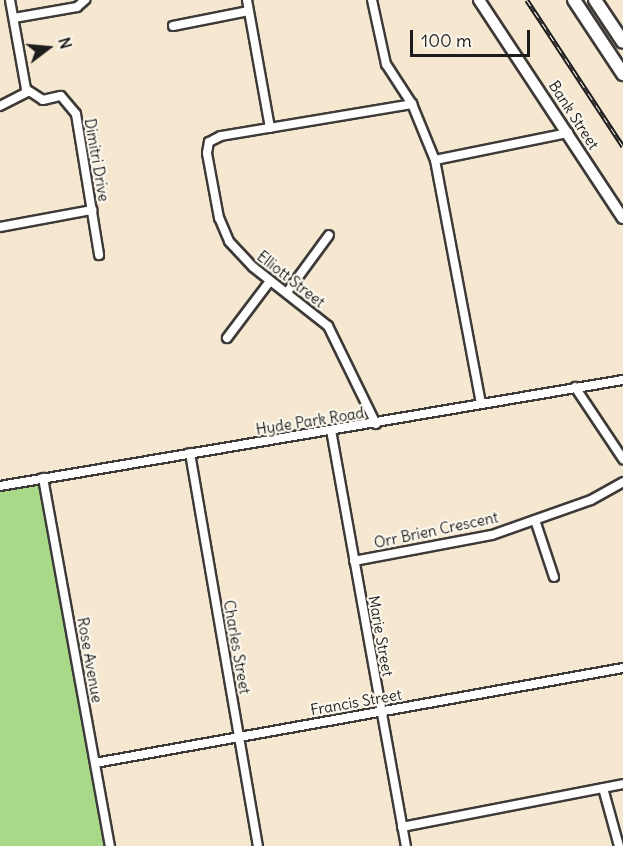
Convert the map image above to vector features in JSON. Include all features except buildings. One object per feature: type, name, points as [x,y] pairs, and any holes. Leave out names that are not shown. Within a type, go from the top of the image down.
[{"type":"highway","points":[[574,0],[623,74]]},
{"type":"highway","points":[[594,0],[623,42]]},
{"type":"main road","name":"Bank Street","points":[[479,0],[623,218]]},
{"type":"street","points":[[0,106],[28,92],[10,0]]},
{"type":"street","points":[[14,18],[76,7],[85,0]]},
{"type":"street","points":[[247,0],[270,128]]},
{"type":"street","points":[[372,0],[386,64],[412,104],[435,160],[481,403]]},
{"type":"street","points":[[172,26],[249,12]]},
{"type":"street","name":"Dimitri Drive","points":[[28,92],[43,100],[61,96],[71,103],[99,255]]},
{"type":"street","name":"Elliott Street","points":[[376,424],[328,326],[288,291],[270,281],[229,241],[219,218],[207,153],[209,141],[221,136],[412,104]]},
{"type":"street","points":[[435,160],[568,133]]},
{"type":"street","points":[[0,227],[92,210]]},
{"type":"street","points":[[288,291],[329,236]]},
{"type":"street","points":[[227,338],[270,281]]},
{"type":"street","name":"Hyde Park Road","points":[[0,486],[376,424],[481,403],[623,380]]},
{"type":"street","points":[[575,387],[623,459]]},
{"type":"street","name":"Marie Street","points":[[331,430],[406,846]]},
{"type":"street","name":"Charles Street","points":[[190,453],[258,846]]},
{"type":"street","name":"Rose Avenue","points":[[43,478],[110,846]]},
{"type":"street","name":"Orr Brien Crescent","points":[[354,561],[492,535],[535,520],[623,482]]},
{"type":"street","points":[[535,520],[555,577]]},
{"type":"street","name":"Francis Street","points":[[95,763],[623,668]]},
{"type":"street","points":[[402,827],[623,784]]},
{"type":"street","points":[[603,788],[619,846]]},
{"type":"green space","points":[[43,480],[108,846],[0,846],[0,487]]},
{"type":"railway","points":[[527,0],[623,146]]}]
